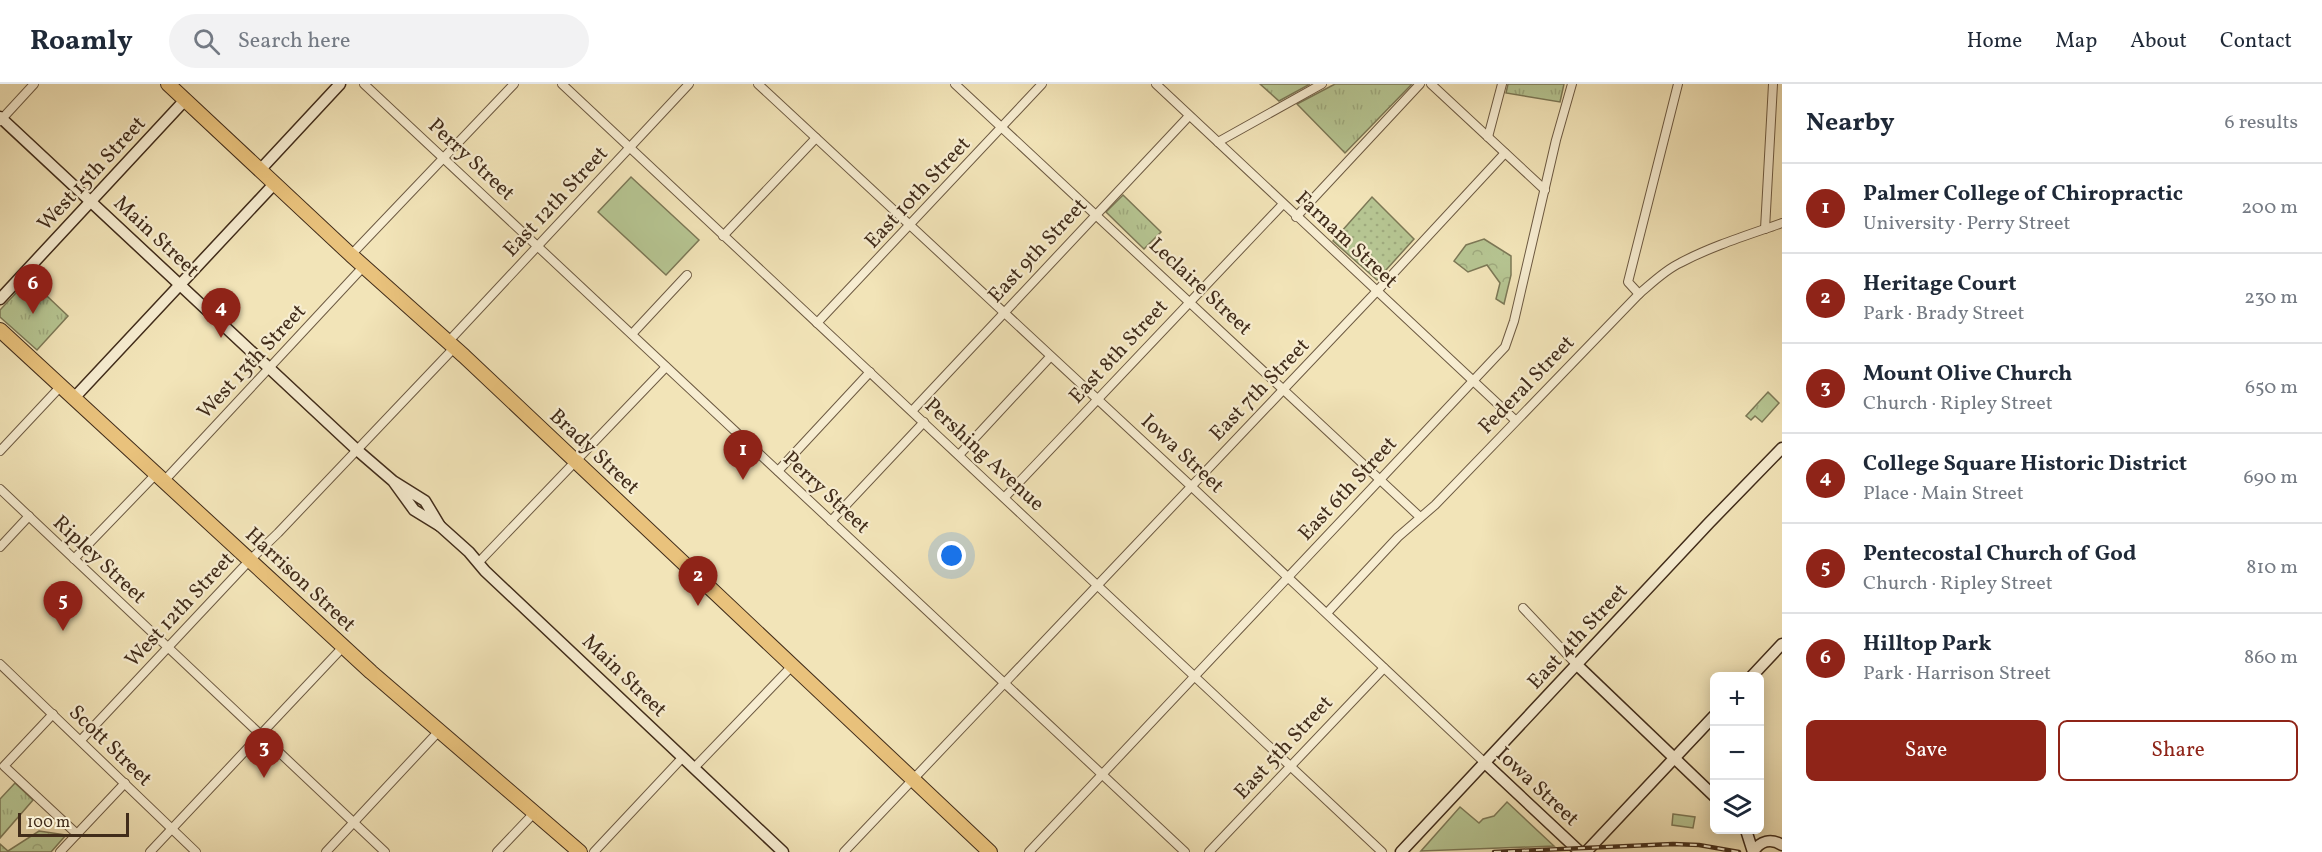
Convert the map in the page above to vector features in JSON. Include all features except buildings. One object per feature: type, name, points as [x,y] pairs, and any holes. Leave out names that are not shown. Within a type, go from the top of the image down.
[{"type":"highway","name":"Brady Street","points":[[168,84],[576,461],[990,852]]},
{"type":"highway","name":"Harrison Street","points":[[0,330],[343,647],[580,852]]},
{"type":"street","points":[[1,119],[34,84]]},
{"type":"street","points":[[260,170],[340,84]]},
{"type":"street","name":"Perry Street","points":[[364,84],[1185,852]]},
{"type":"street","points":[[351,255],[514,84]]},
{"type":"street","name":"Pershing Avenue","points":[[562,84],[1382,852]]},
{"type":"street","name":"East 12th Street","points":[[451,345],[538,245],[689,84]]},
{"type":"street","name":"Iowa Street","points":[[758,84],[1327,613],[1580,852]]},
{"type":"street","name":"Leclaire Street","points":[[955,84],[1420,518]]},
{"type":"street","name":"East 10th Street","points":[[817,323],[1042,84]]},
{"type":"street","name":"Farnam Street","points":[[1156,84],[1515,420]]},
{"type":"street","points":[[1218,142],[1322,84]]},
{"type":"street","points":[[1296,217],[1420,84]]},
{"type":"street","points":[[1431,84],[1545,190]]},
{"type":"street","points":[[1488,137],[1502,84]]},
{"type":"street","name":"East 6th Street","points":[[1029,852],[1505,347],[1572,84]]},
{"type":"street","points":[[1639,294],[1628,282],[1678,84]]},
{"type":"street","points":[[1765,229],[1773,84]]},
{"type":"street","name":"West 15th Street","points":[[0,299],[185,100]]},
{"type":"street","name":"East 9th Street","points":[[912,411],[1189,116]]},
{"type":"street","name":"Main Street","points":[[1,119],[393,481],[414,510],[440,526],[783,852]]},
{"type":"street","points":[[723,236],[816,138]]},
{"type":"street","name":"East 7th Street","points":[[844,852],[1284,390],[1505,153]]},
{"type":"street","points":[[75,398],[274,183]]},
{"type":"street","name":"East 8th Street","points":[[1005,497],[1283,204]]},
{"type":"street","name":"Federal Street","points":[[1327,613],[1398,537],[1435,505],[1639,294],[1680,262],[1782,223]]},
{"type":"street","name":"West 13th Street","points":[[74,559],[269,368],[364,266]]},
{"type":"street","points":[[632,334],[687,275]]},
{"type":"street","name":"West 12th Street","points":[[81,740],[357,450],[451,345]]},
{"type":"street","points":[[959,454],[1050,357]]},
{"type":"street","points":[[478,562],[666,367]]},
{"type":"street","points":[[778,471],[870,372]]},
{"type":"street","points":[[0,451],[61,386]]},
{"type":"street","points":[[831,521],[924,422]]},
{"type":"street","name":"East 4th Street","points":[[1401,852],[1782,448]]},
{"type":"street","name":"Ripley Street","points":[[0,489],[386,852]]},
{"type":"street","points":[[0,547],[29,516]]},
{"type":"street","points":[[1523,608],[1576,664],[1710,792]]},
{"type":"street","points":[[1756,672],[1782,645]]},
{"type":"street","points":[[150,852],[343,647]]},
{"type":"street","name":"Scott Street","points":[[0,664],[196,852]]},
{"type":"street","points":[[694,768],[793,664]]},
{"type":"street","name":"East 5th Street","points":[[1209,852],[1384,668]]},
{"type":"street","points":[[53,714],[4,766],[76,834]]},
{"type":"street","points":[[1586,852],[1710,720]]},
{"type":"street","points":[[326,852],[439,730]]},
{"type":"street","points":[[594,852],[683,757]]},
{"type":"street","points":[[60,852],[125,783]]},
{"type":"street","points":[[497,852],[535,812]]},
{"type":"street","points":[[1747,834],[1753,852]]},
{"type":"street","points":[[1757,834],[1767,841]]},
{"type":"street","points":[[1753,852],[1767,841],[1774,841],[1782,845]]},
{"type":"green space","points":[[1260,84],[1310,84],[1279,101]]},
{"type":"green space","points":[[1335,84],[1412,84],[1345,153],[1297,104]]},
{"type":"green space","points":[[1508,84],[1564,84],[1560,102],[1506,93]]},
{"type":"green space","points":[[631,177],[699,240],[666,275],[598,212]]},
{"type":"green space","points":[[1123,195],[1161,232],[1144,249],[1106,212]]},
{"type":"green space","points":[[1372,197],[1414,239],[1377,280],[1333,241]]},
{"type":"green space","points":[[1484,239],[1511,256],[1511,275],[1504,304],[1496,299],[1500,283],[1487,265],[1468,272],[1454,261],[1466,245]]},
{"type":"green space","points":[[29,279],[68,316],[37,350],[0,317],[0,310]]},
{"type":"green space","points":[[1768,392],[1779,403],[1762,422],[1755,416],[1751,420],[1746,416]]},
{"type":"green space","points":[[15,783],[33,800],[0,838],[0,799]]},
{"type":"green space","points":[[1507,802],[1554,846],[1421,851],[1460,807],[1479,823],[1483,819],[1494,816]]},
{"type":"green space","points":[[1673,814],[1695,817],[1693,828],[1672,825]]},
{"type":"green space","points":[[39,831],[66,835],[51,852],[0,852],[0,844],[8,851]]},
{"type":"railway","points":[[1494,852],[1673,844],[1699,845],[1739,852]]},
{"type":"place","name":"Hilltop Park","points":[[33,314]]},
{"type":"place","name":"College Square Historic District","points":[[221,338]]},
{"type":"place","name":"Palmer College of Chiropractic","points":[[743,480]]},
{"type":"place","name":"Heritage Court","points":[[698,606]]},
{"type":"place","name":"Pentecostal Church of God","points":[[63,631]]},
{"type":"place","name":"Mount Olive Church","points":[[264,778]]}]
